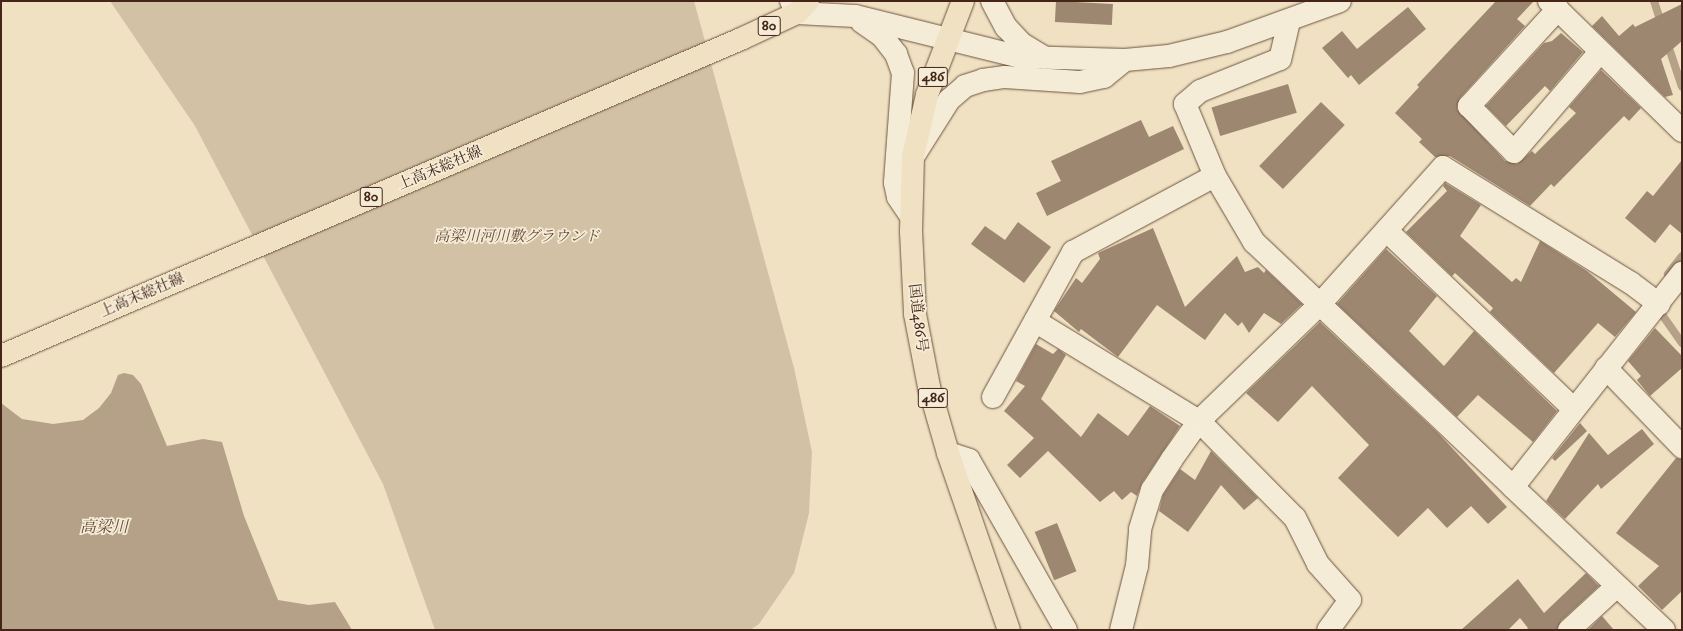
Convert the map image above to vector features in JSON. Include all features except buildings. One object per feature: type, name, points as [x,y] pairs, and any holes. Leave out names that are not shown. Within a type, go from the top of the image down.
[{"type":"main road","name":"国道486号","points":[[963,1],[946,40],[927,96],[913,156],[911,216],[914,307],[920,348],[948,453],[1009,630]]},
{"type":"main road","name":"上高末総社線","points":[[1,356],[741,39],[799,5]]},
{"type":"street","points":[[992,1],[1002,22],[1022,44],[1049,60]]},
{"type":"street","points":[[799,5],[855,16],[946,40],[1021,57],[1049,60],[1125,60],[1190,51],[1289,21],[1340,1]]},
{"type":"street","points":[[1600,52],[1514,152],[1469,106],[1553,5],[1600,52],[1643,96],[1651,99],[1682,131]]},
{"type":"street","points":[[855,16],[882,36],[896,54],[903,73],[895,183],[898,197],[911,216]]},
{"type":"street","points":[[1289,21],[1280,59],[1200,91],[1185,104],[1216,176],[1254,242],[1664,630]]},
{"type":"street","points":[[913,156],[949,100],[965,86],[983,80],[1005,77],[1080,82],[1104,77],[1125,60]]},
{"type":"street","points":[[1121,630],[1137,566],[1140,529],[1152,490],[1199,421],[1320,304],[1443,167],[1656,303]]},
{"type":"street","points":[[993,397],[1073,252],[1216,176]]},
{"type":"street","points":[[1387,231],[1574,409]]},
{"type":"street","points":[[1513,488],[1656,303],[1682,273]]},
{"type":"street","points":[[1035,321],[1199,421],[1294,518],[1318,564],[1350,600],[1328,630]]},
{"type":"street","points":[[1606,368],[1682,447]]},
{"type":"street","points":[[948,453],[969,460],[1066,630]]},
{"type":"street","points":[[1569,630],[1616,586]]},
{"type":"green space","name":"高梁川河川敷グラウンド","points":[[110,1],[694,1],[794,368],[812,452],[809,513],[794,573],[759,624],[750,630],[435,630],[383,484],[195,126]]},
{"type":"water","name":"高梁川","points":[[124,373],[133,375],[141,384],[167,446],[203,439],[222,442],[244,516],[278,600],[309,605],[335,602],[352,630],[1,630],[1,403],[22,419],[53,424],[83,420],[99,408],[111,393],[118,375]]},
{"type":"waterway","points":[[1654,1],[1662,25]]},
{"type":"waterway","points":[[1667,42],[1682,87]]},
{"type":"waterway","points":[[1668,274],[1682,256]]},
{"type":"waterway","points":[[1660,305],[1663,316],[1682,343]]}]
